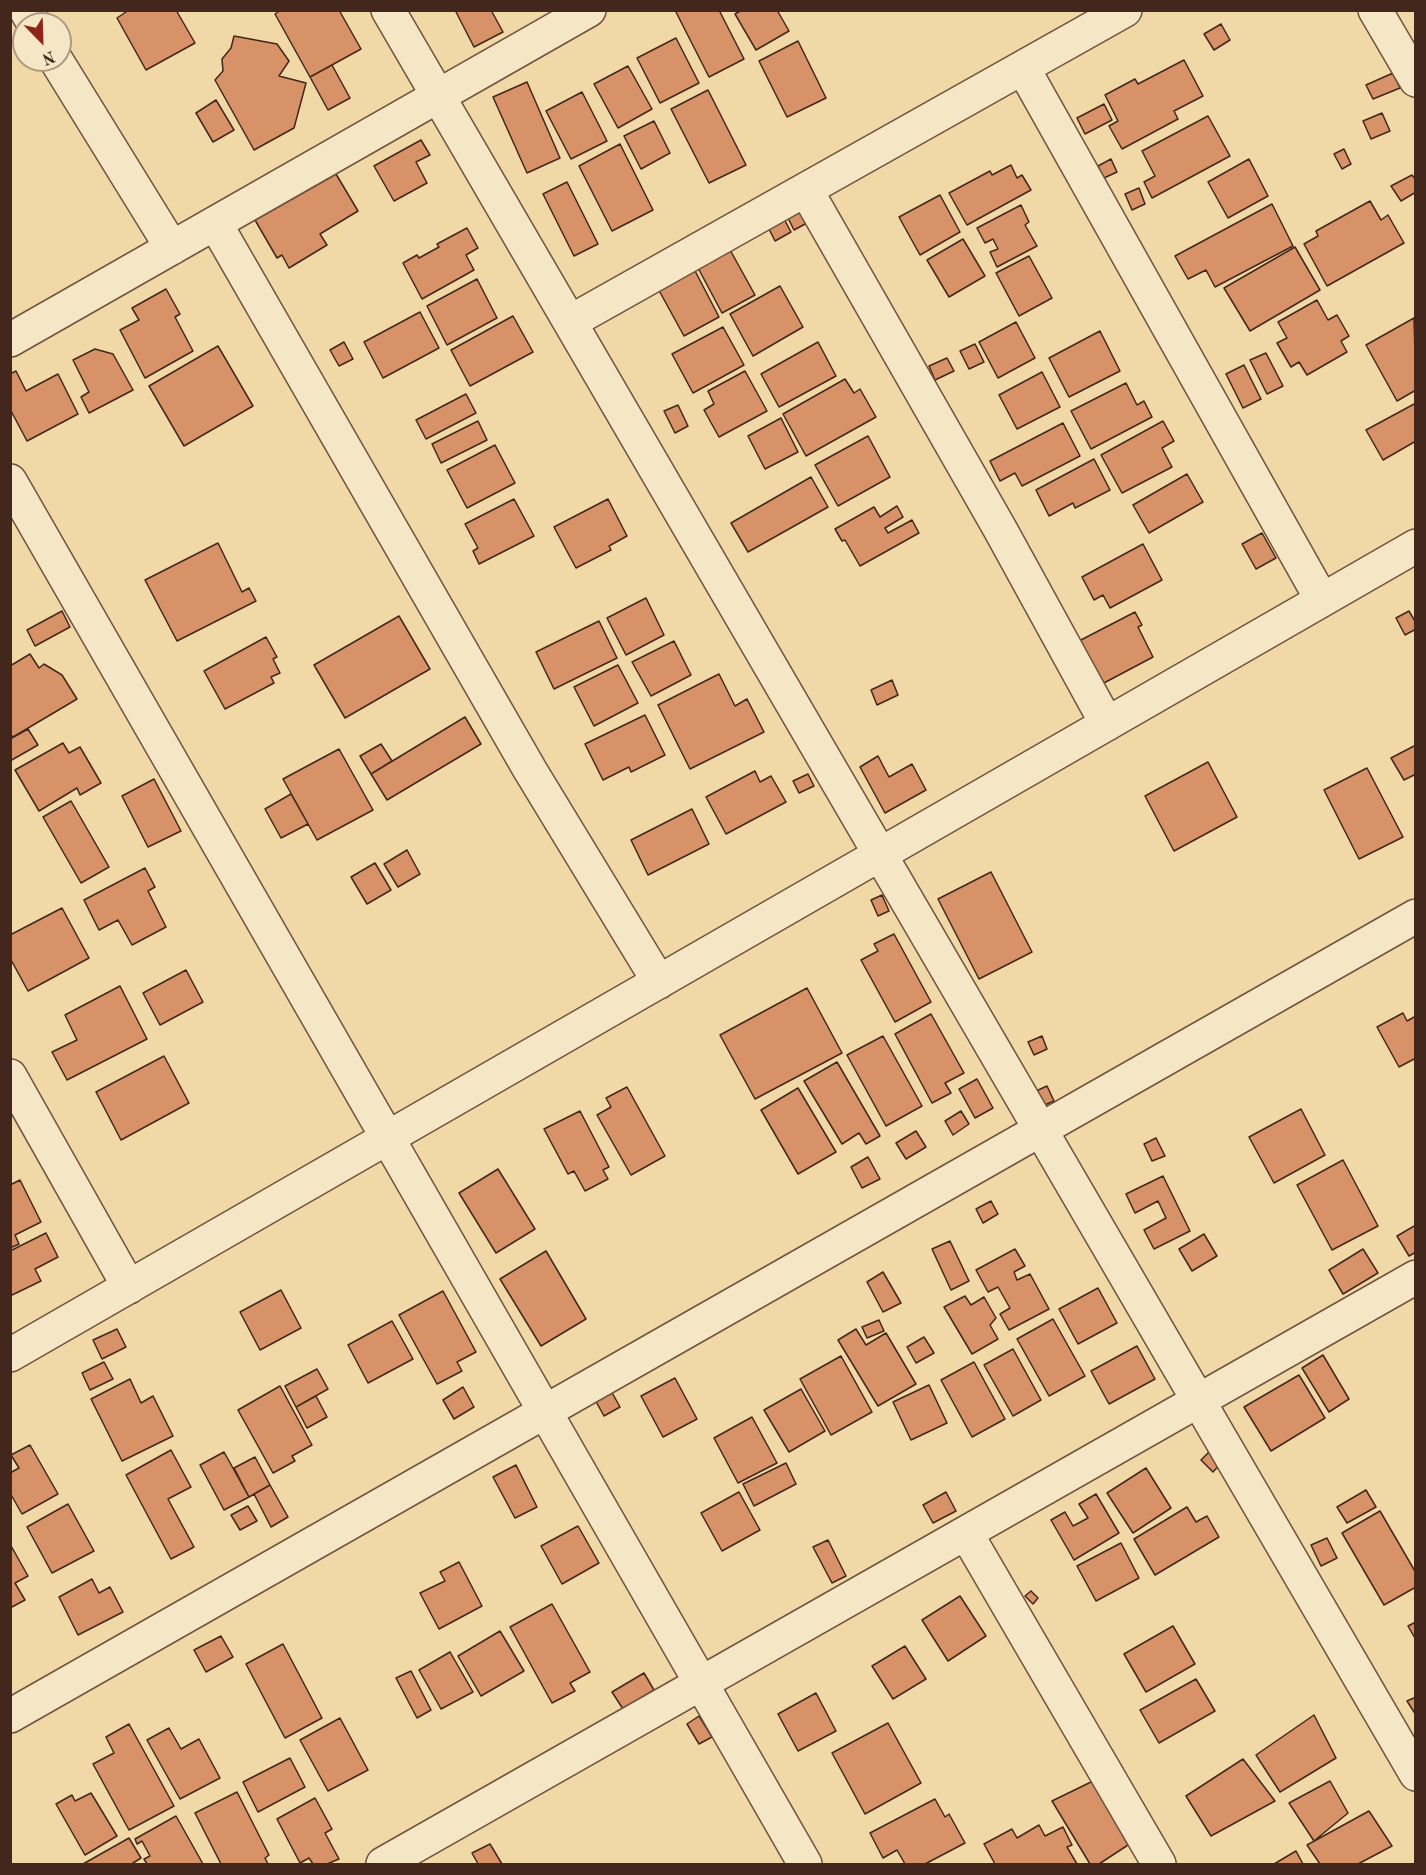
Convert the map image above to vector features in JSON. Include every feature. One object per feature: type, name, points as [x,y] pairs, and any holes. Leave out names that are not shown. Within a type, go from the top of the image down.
[{"type":"street","points":[[388,10],[1416,1774]]},
{"type":"street","points":[[10,340],[589,10]]},
{"type":"street","points":[[570,322],[1125,10]]},
{"type":"street","points":[[1375,10],[1416,80]]},
{"type":"street","points":[[1023,68],[1322,600]]},
{"type":"street","points":[[63,72],[172,248]]},
{"type":"street","points":[[806,190],[1000,529],[1107,724]]},
{"type":"street","points":[[215,223],[530,770],[659,982]]},
{"type":"street","points":[[10,481],[805,1864]]},
{"type":"street","points":[[10,1355],[1416,546]]},
{"type":"street","points":[[10,1716],[1416,916]]},
{"type":"street","points":[[10,1076],[129,1287]]},
{"type":"street","points":[[383,1864],[1416,1277]]},
{"type":"street","points":[[966,1533],[1159,1864]]},
{"type":"building","points":[[129,10],[176,10],[195,43],[146,70],[117,18]]},
{"type":"building","points":[[281,10],[339,10],[361,49],[310,77],[275,14]]},
{"type":"building","points":[[455,10],[491,10],[503,32],[474,47]]},
{"type":"building","points":[[679,10],[719,10],[744,59],[709,77],[676,12]]},
{"type":"building","points":[[742,10],[777,10],[789,31],[756,50],[735,14]]},
{"type":"building","points":[[1221,24],[1230,40],[1214,50],[1204,34]]},
{"type":"building","points":[[234,36],[277,44],[289,61],[279,76],[306,83],[294,128],[254,150],[215,80],[223,71],[222,59],[231,48]]},
{"type":"building","points":[[676,38],[699,83],[660,103],[637,58]]},
{"type":"building","points":[[798,41],[826,98],[787,117],[759,61]]},
{"type":"building","points":[[1184,60],[1203,96],[1174,111],[1178,119],[1122,149],[1109,126],[1118,121],[1105,95],[1135,79],[1138,84]]},
{"type":"building","points":[[332,65],[350,98],[328,110],[310,77]]},
{"type":"building","points":[[628,66],[652,109],[618,128],[594,84]]},
{"type":"building","points":[[1393,73],[1400,88],[1373,99],[1366,85]]},
{"type":"building","points":[[527,82],[560,158],[527,173],[493,97]]},
{"type":"building","points":[[708,90],[746,165],[709,183],[671,109]]},
{"type":"building","points":[[582,92],[607,141],[571,159],[546,111]]},
{"type":"building","points":[[216,100],[234,130],[213,142],[196,113]]},
{"type":"building","points":[[1104,104],[1112,120],[1085,134],[1077,118]]},
{"type":"building","points":[[1382,113],[1390,131],[1371,139],[1363,121]]},
{"type":"building","points":[[1208,116],[1230,156],[1152,198],[1144,182],[1155,176],[1142,151]]},
{"type":"building","points":[[654,121],[670,153],[641,169],[624,136]]},
{"type":"building","points":[[421,140],[430,155],[416,162],[427,183],[394,201],[374,166]]},
{"type":"building","points":[[620,144],[653,210],[612,231],[579,166]]},
{"type":"building","points":[[1344,149],[1351,164],[1342,169],[1334,154]]},
{"type":"building","points":[[1111,159],[1117,172],[1104,178],[1098,166]]},
{"type":"building","points":[[1249,159],[1268,196],[1228,218],[1208,182]]},
{"type":"building","points":[[1011,165],[1017,178],[1022,175],[1031,190],[967,225],[949,193],[990,171],[992,175]]},
{"type":"building","points":[[336,174],[358,211],[320,234],[327,245],[289,268],[282,255],[277,258],[255,220]]},
{"type":"building","points":[[1412,175],[1416,180],[1416,192],[1401,201],[1391,186]]},
{"type":"building","points":[[567,182],[598,244],[574,256],[543,194]]},
{"type":"building","points":[[1139,188],[1145,204],[1132,210],[1125,194]]},
{"type":"building","points":[[940,195],[960,232],[920,255],[899,217]]},
{"type":"building","points":[[1370,201],[1381,220],[1388,215],[1404,243],[1327,286],[1304,244],[1318,236],[1316,231]]},
{"type":"building","points":[[1272,204],[1293,246],[1215,287],[1206,270],[1188,279],[1175,256]]},
{"type":"building","points":[[798,205],[807,223],[794,230],[785,212]]},
{"type":"building","points":[[1021,205],[1029,222],[1025,225],[1037,246],[997,267],[990,252],[998,249],[993,239],[985,243],[977,228]]},
{"type":"building","points":[[782,215],[791,232],[775,241],[766,223]]},
{"type":"building","points":[[467,228],[478,248],[466,255],[474,270],[422,299],[403,263],[417,255],[419,258],[439,247],[437,244]]},
{"type":"building","points":[[963,239],[985,276],[949,297],[927,260]]},
{"type":"building","points":[[1295,247],[1320,290],[1250,331],[1224,288]]},
{"type":"building","points":[[729,248],[755,295],[722,313],[697,266]]},
{"type":"building","points":[[1029,256],[1052,298],[1019,316],[996,273]]},
{"type":"building","points":[[692,265],[719,317],[684,336],[656,285]]},
{"type":"building","points":[[477,279],[497,318],[447,345],[427,306]]},
{"type":"building","points":[[780,286],[803,327],[753,356],[730,314]]},
{"type":"building","points":[[166,289],[180,314],[175,317],[193,351],[145,378],[120,330],[139,320],[132,308]]},
{"type":"building","points":[[1317,300],[1328,320],[1337,315],[1349,336],[1341,341],[1347,352],[1307,375],[1299,362],[1291,367],[1277,343],[1287,338],[1278,322]]},
{"type":"building","points":[[420,312],[439,348],[383,378],[364,342]]},
{"type":"building","points":[[513,316],[533,352],[470,386],[451,350]]},
{"type":"building","points":[[1414,318],[1416,390],[1397,401],[1366,345]]},
{"type":"building","points":[[1016,322],[1035,358],[998,378],[979,342]]},
{"type":"building","points":[[723,327],[744,365],[693,393],[672,354]]},
{"type":"building","points":[[1100,331],[1120,371],[1069,397],[1049,358]]},
{"type":"building","points":[[344,342],[353,359],[339,366],[330,350]]},
{"type":"building","points":[[818,342],[836,376],[779,407],[761,374]]},
{"type":"building","points":[[975,344],[984,362],[969,369],[960,351]]},
{"type":"building","points":[[218,346],[253,406],[184,446],[149,386]]},
{"type":"building","points":[[95,349],[113,354],[133,390],[89,413],[81,397],[89,392],[73,360]]},
{"type":"building","points":[[1266,353],[1283,386],[1267,394],[1250,360]]},
{"type":"building","points":[[947,358],[954,371],[935,380],[929,366]]},
{"type":"building","points":[[1244,365],[1261,399],[1243,408],[1226,374]]},
{"type":"building","points":[[16,371],[26,391],[58,374],[78,414],[27,441],[10,409],[10,374]]},
{"type":"building","points":[[745,371],[767,411],[719,437],[704,410],[714,404],[708,391]]},
{"type":"building","points":[[1042,372],[1060,407],[1017,429],[999,395]]},
{"type":"building","points":[[845,379],[854,393],[860,389],[876,417],[806,456],[783,414]]},
{"type":"building","points":[[1126,383],[1137,405],[1144,401],[1152,417],[1091,449],[1071,411]]},
{"type":"building","points":[[466,394],[476,413],[426,439],[416,420]]},
{"type":"building","points":[[1416,403],[1416,441],[1383,460],[1366,430]]},
{"type":"building","points":[[678,405],[688,426],[675,433],[664,411]]},
{"type":"building","points":[[781,418],[798,452],[765,469],[748,436]]},
{"type":"building","points":[[478,421],[487,440],[441,463],[432,444]]},
{"type":"building","points":[[1163,421],[1174,441],[1162,448],[1172,467],[1122,493],[1101,455]]},
{"type":"building","points":[[1063,423],[1080,456],[1022,486],[1015,473],[1000,481],[990,461]]},
{"type":"building","points":[[868,436],[890,477],[838,506],[815,465]]},
{"type":"building","points":[[495,445],[515,483],[467,508],[447,470]]},
{"type":"building","points":[[1094,459],[1110,490],[1075,508],[1073,503],[1049,516],[1036,490]]},
{"type":"building","points":[[1187,474],[1203,502],[1149,533],[1133,505]]},
{"type":"building","points":[[811,477],[828,507],[748,552],[731,523]]},
{"type":"building","points":[[514,499],[534,536],[479,564],[473,551],[478,548],[465,524]]},
{"type":"building","points":[[608,499],[627,536],[609,546],[611,550],[576,568],[554,527]]},
{"type":"building","points":[[897,506],[903,517],[885,528],[888,533],[912,520],[919,533],[860,566],[845,540],[842,541],[835,529],[874,507],[880,517]]},
{"type":"building","points":[[1262,533],[1276,558],[1256,569],[1242,544]]},
{"type":"building","points":[[218,543],[242,592],[249,588],[256,601],[177,641],[145,580]]},
{"type":"building","points":[[1143,544],[1162,580],[1110,608],[1103,595],[1094,600],[1082,577]]},
{"type":"building","points":[[646,598],[664,635],[626,655],[607,618]]},
{"type":"building","points":[[62,611],[70,627],[35,646],[27,630]]},
{"type":"building","points":[[1409,611],[1416,623],[1416,629],[1405,635],[1396,618]]},
{"type":"building","points":[[1135,612],[1142,625],[1138,627],[1153,657],[1102,684],[1079,641]]},
{"type":"building","points":[[399,616],[430,669],[345,718],[314,665]]},
{"type":"building","points":[[599,621],[617,658],[554,689],[536,652]]},
{"type":"building","points":[[266,637],[277,657],[273,659],[280,673],[271,677],[274,683],[225,709],[204,671]]},
{"type":"building","points":[[674,641],[691,675],[651,696],[632,662]]},
{"type":"building","points":[[30,654],[39,668],[44,664],[62,675],[77,699],[13,737],[10,734],[10,666]]},
{"type":"building","points":[[618,665],[638,703],[594,726],[574,687]]},
{"type":"building","points":[[719,674],[735,706],[747,699],[764,732],[690,769],[658,705]]},
{"type":"building","points":[[892,680],[898,695],[877,705],[871,690]]},
{"type":"building","points":[[645,715],[665,755],[631,772],[629,767],[603,780],[585,744]]},
{"type":"building","points":[[465,717],[481,744],[387,800],[371,774]]},
{"type":"building","points":[[28,729],[38,745],[10,761],[10,739]]},
{"type":"building","points":[[63,743],[69,753],[80,747],[101,783],[80,795],[77,788],[39,811],[15,770]]},
{"type":"building","points":[[381,744],[392,761],[371,774],[360,756]]},
{"type":"building","points":[[1416,745],[1416,774],[1404,780],[1391,758]]},
{"type":"building","points":[[339,749],[373,810],[317,840],[283,779]]},
{"type":"building","points":[[878,756],[889,777],[912,764],[926,790],[885,813],[860,767]]},
{"type":"building","points":[[1208,762],[1237,817],[1174,851],[1145,796]]},
{"type":"building","points":[[1367,768],[1403,837],[1359,859],[1324,790]]},
{"type":"building","points":[[755,771],[760,782],[771,776],[786,802],[726,834],[706,797]]},
{"type":"building","points":[[808,774],[814,786],[799,793],[793,781]]},
{"type":"building","points":[[154,779],[181,831],[148,847],[122,796]]},
{"type":"building","points":[[291,794],[308,824],[281,838],[265,809]]},
{"type":"building","points":[[71,801],[109,867],[81,883],[43,817]]},
{"type":"building","points":[[692,809],[709,844],[648,875],[631,840]]},
{"type":"building","points":[[407,850],[420,874],[398,887],[384,864]]},
{"type":"building","points":[[375,863],[391,890],[367,904],[351,877]]},
{"type":"building","points":[[145,868],[155,887],[148,891],[166,927],[132,945],[118,920],[99,930],[84,900]]},
{"type":"building","points":[[991,872],[1032,952],[979,979],[938,899]]},
{"type":"building","points":[[882,895],[889,911],[878,916],[871,900]]},
{"type":"building","points":[[62,908],[89,958],[28,991],[10,958],[10,935]]},
{"type":"building","points":[[894,934],[931,1002],[895,1022],[861,960],[878,951],[874,944]]},
{"type":"building","points":[[186,970],[203,1002],[160,1025],[143,993]]},
{"type":"building","points":[[120,986],[147,1039],[67,1080],[52,1052],[77,1040],[65,1015]]},
{"type":"building","points":[[807,988],[842,1053],[755,1099],[720,1035]]},
{"type":"building","points":[[1403,1013],[1407,1021],[1416,1016],[1416,1058],[1399,1067],[1377,1027]]},
{"type":"building","points":[[931,1014],[964,1073],[945,1083],[951,1093],[932,1103],[895,1034]]},
{"type":"building","points":[[883,1036],[922,1106],[886,1126],[847,1055]]},
{"type":"building","points":[[1042,1036],[1047,1049],[1034,1055],[1028,1042]]},
{"type":"building","points":[[164,1056],[189,1103],[121,1140],[96,1092]]},
{"type":"building","points":[[837,1062],[880,1136],[866,1144],[859,1133],[842,1144],[804,1081]]},
{"type":"building","points":[[977,1079],[993,1108],[975,1118],[959,1089]]},
{"type":"building","points":[[1047,1086],[1054,1101],[1040,1107],[1034,1092]]},
{"type":"building","points":[[627,1087],[665,1156],[631,1175],[597,1115],[611,1107],[606,1098]]},
{"type":"building","points":[[798,1088],[836,1152],[798,1174],[761,1110]]},
{"type":"building","points":[[1301,1109],[1325,1155],[1274,1183],[1249,1137]]},
{"type":"building","points":[[580,1111],[609,1167],[603,1170],[608,1179],[585,1191],[574,1171],[568,1174],[544,1129]]},
{"type":"building","points":[[961,1111],[969,1124],[953,1135],[945,1121]]},
{"type":"building","points":[[916,1131],[926,1147],[906,1159],[896,1143]]},
{"type":"building","points":[[1156,1138],[1165,1156],[1152,1161],[1144,1144]]},
{"type":"building","points":[[868,1157],[880,1179],[862,1188],[851,1167]]},
{"type":"building","points":[[1343,1160],[1378,1226],[1332,1250],[1297,1185]]},
{"type":"building","points":[[498,1169],[535,1229],[496,1253],[459,1193]]},
{"type":"building","points":[[1163,1176],[1190,1231],[1154,1249],[1144,1230],[1166,1218],[1158,1201],[1135,1213],[1126,1194]]},
{"type":"building","points":[[20,1180],[41,1222],[15,1235],[19,1244],[10,1248],[10,1185]]},
{"type":"building","points":[[991,1201],[998,1214],[983,1223],[976,1209]]},
{"type":"building","points":[[1416,1225],[1416,1252],[1409,1256],[1397,1236]]},
{"type":"building","points":[[46,1233],[58,1257],[35,1269],[41,1281],[10,1296],[10,1251]]},
{"type":"building","points":[[1204,1234],[1217,1256],[1192,1271],[1179,1249]]},
{"type":"building","points":[[950,1241],[969,1281],[951,1290],[932,1249]]},
{"type":"building","points":[[1015,1249],[1025,1266],[1014,1272],[1017,1280],[1030,1274],[1049,1309],[1009,1330],[1000,1314],[1010,1308],[998,1287],[988,1292],[976,1270]]},
{"type":"building","points":[[1363,1249],[1378,1273],[1343,1294],[1329,1270]]},
{"type":"building","points":[[546,1251],[586,1319],[541,1346],[500,1279]]},
{"type":"building","points":[[883,1272],[901,1303],[883,1312],[867,1282]]},
{"type":"building","points":[[1098,1288],[1117,1323],[1078,1344],[1059,1309]]},
{"type":"building","points":[[281,1290],[301,1328],[260,1350],[240,1312]]},
{"type":"building","points":[[443,1291],[476,1352],[457,1362],[462,1371],[437,1384],[399,1315]]},
{"type":"building","points":[[965,1296],[971,1305],[984,1297],[996,1318],[990,1325],[998,1339],[972,1354],[944,1307]]},
{"type":"building","points":[[1053,1319],[1085,1376],[1049,1396],[1017,1339]]},
{"type":"building","points":[[879,1320],[884,1331],[867,1338],[862,1327]]},
{"type":"building","points":[[392,1321],[413,1359],[368,1383],[348,1345]]},
{"type":"building","points":[[117,1329],[126,1347],[102,1359],[93,1340]]},
{"type":"building","points":[[856,1329],[866,1345],[886,1333],[916,1384],[878,1406],[838,1340]]},
{"type":"building","points":[[924,1337],[934,1353],[916,1363],[907,1347]]},
{"type":"building","points":[[1137,1346],[1155,1379],[1109,1404],[1091,1371]]},
{"type":"building","points":[[1013,1349],[1041,1400],[1013,1416],[984,1365]]},
{"type":"building","points":[[1323,1355],[1349,1399],[1329,1412],[1302,1368]]},
{"type":"building","points":[[841,1356],[872,1412],[831,1435],[800,1379]]},
{"type":"building","points":[[104,1362],[113,1379],[90,1390],[82,1373]]},
{"type":"building","points":[[974,1362],[1005,1419],[972,1437],[941,1380]]},
{"type":"building","points":[[317,1369],[328,1389],[296,1407],[285,1386]]},
{"type":"building","points":[[1299,1375],[1325,1418],[1271,1451],[1244,1407]]},
{"type":"building","points":[[675,1378],[697,1419],[663,1437],[641,1396]]},
{"type":"building","points":[[130,1379],[141,1403],[153,1396],[173,1436],[122,1461],[91,1399]]},
{"type":"building","points":[[929,1385],[947,1423],[911,1440],[893,1402]]},
{"type":"building","points":[[280,1386],[312,1445],[292,1456],[295,1461],[273,1473],[238,1410]]},
{"type":"building","points":[[463,1387],[474,1407],[454,1419],[443,1400]]},
{"type":"building","points":[[610,1389],[620,1407],[604,1416],[594,1398]]},
{"type":"building","points":[[801,1389],[825,1431],[789,1452],[764,1410]]},
{"type":"building","points":[[316,1396],[327,1417],[307,1428],[296,1407]]},
{"type":"building","points":[[752,1417],[777,1463],[738,1483],[714,1438]]},
{"type":"building","points":[[30,1445],[58,1494],[22,1514],[10,1493],[10,1473],[19,1468],[11,1455]]},
{"type":"building","points":[[171,1450],[191,1487],[168,1499],[194,1547],[171,1559],[126,1475]]},
{"type":"building","points":[[1210,1451],[1222,1462],[1213,1472],[1201,1460]]},
{"type":"building","points":[[224,1452],[249,1497],[224,1510],[200,1465]]},
{"type":"building","points":[[255,1457],[270,1485],[249,1497],[234,1468]]},
{"type":"building","points":[[786,1463],[796,1484],[754,1506],[743,1484]]},
{"type":"building","points":[[516,1465],[537,1507],[515,1518],[493,1477]]},
{"type":"building","points":[[1146,1468],[1171,1508],[1133,1533],[1107,1493]]},
{"type":"building","points":[[270,1485],[288,1517],[271,1527],[254,1494]]},
{"type":"building","points":[[1366,1490],[1376,1507],[1347,1523],[1337,1507]]},
{"type":"building","points":[[739,1492],[760,1530],[722,1551],[701,1513]]},
{"type":"building","points":[[946,1492],[956,1511],[933,1523],[923,1505]]},
{"type":"building","points":[[1096,1494],[1119,1533],[1074,1560],[1051,1520],[1065,1512],[1073,1526],[1088,1518],[1079,1504]]},
{"type":"building","points":[[68,1504],[94,1551],[52,1573],[27,1527]]},
{"type":"building","points":[[248,1506],[257,1521],[240,1530],[231,1515]]},
{"type":"building","points":[[1187,1507],[1196,1522],[1207,1516],[1219,1537],[1155,1575],[1134,1539]]},
{"type":"building","points":[[1380,1511],[1416,1573],[1416,1587],[1384,1605],[1342,1533]]},
{"type":"building","points":[[578,1526],[599,1563],[562,1584],[541,1546]]},
{"type":"building","points":[[1327,1538],[1337,1558],[1321,1566],[1311,1545]]},
{"type":"building","points":[[828,1540],[846,1576],[832,1583],[813,1547]]},
{"type":"building","points":[[1121,1543],[1139,1578],[1096,1601],[1077,1566]]},
{"type":"building","points":[[10,1544],[28,1576],[15,1583],[25,1600],[10,1608]]},
{"type":"building","points":[[459,1562],[482,1606],[439,1629],[420,1593],[445,1581],[440,1572]]},
{"type":"building","points":[[92,1579],[99,1593],[110,1587],[123,1612],[78,1635],[59,1597]]},
{"type":"building","points":[[1031,1591],[1038,1598],[1033,1604],[1025,1596]]},
{"type":"building","points":[[960,1596],[986,1636],[948,1661],[922,1620]]},
{"type":"building","points":[[552,1604],[590,1672],[570,1683],[575,1691],[552,1703],[510,1627]]},
{"type":"building","points":[[1416,1622],[1416,1640],[1408,1626]]},
{"type":"building","points":[[1173,1626],[1195,1664],[1146,1692],[1124,1654]]},
{"type":"building","points":[[500,1631],[524,1671],[481,1696],[458,1656]]},
{"type":"building","points":[[221,1636],[233,1657],[206,1672],[194,1650]]},
{"type":"building","points":[[283,1644],[322,1718],[285,1738],[246,1664]]},
{"type":"building","points":[[905,1646],[926,1679],[893,1699],[872,1666]]},
{"type":"building","points":[[450,1652],[473,1692],[441,1709],[419,1670]]},
{"type":"building","points":[[411,1671],[431,1710],[417,1718],[396,1678]]},
{"type":"building","points":[[644,1673],[654,1690],[623,1709],[612,1692]]},
{"type":"building","points":[[1196,1679],[1215,1711],[1159,1743],[1140,1710]]},
{"type":"building","points":[[816,1693],[836,1731],[798,1751],[778,1714]]},
{"type":"building","points":[[1416,1697],[1416,1715],[1407,1701]]},
{"type":"building","points":[[1314,1715],[1336,1758],[1280,1792],[1256,1755]]},
{"type":"building","points":[[699,1716],[712,1737],[699,1744],[687,1724]]},
{"type":"building","points":[[340,1718],[368,1770],[328,1791],[300,1740]]},
{"type":"building","points":[[888,1723],[921,1783],[865,1814],[832,1753]]},
{"type":"building","points":[[129,1724],[174,1806],[129,1830],[93,1764],[114,1753],[106,1737]]},
{"type":"building","points":[[169,1728],[181,1749],[199,1739],[220,1778],[180,1799],[147,1740]]},
{"type":"building","points":[[290,1758],[305,1787],[258,1812],[243,1782]]},
{"type":"building","points":[[1243,1759],[1275,1801],[1211,1836],[1186,1796]]},
{"type":"building","points":[[1093,1781],[1128,1845],[1099,1864],[1090,1864],[1052,1801]]},
{"type":"building","points":[[1330,1781],[1348,1813],[1314,1841],[1289,1803]]},
{"type":"building","points":[[237,1792],[269,1855],[265,1858],[268,1864],[221,1864],[195,1813]]},
{"type":"building","points":[[91,1793],[117,1836],[85,1855],[56,1804],[72,1795],[75,1801]]},
{"type":"building","points":[[315,1798],[332,1829],[325,1833],[339,1859],[327,1864],[313,1864],[309,1858],[300,1863],[277,1819]]},
{"type":"building","points":[[935,1799],[945,1817],[949,1814],[965,1843],[925,1864],[905,1864],[897,1850],[883,1858],[870,1833]]},
{"type":"building","points":[[1369,1811],[1392,1846],[1358,1864],[1320,1864],[1307,1845]]},
{"type":"building","points":[[176,1816],[203,1864],[147,1864],[144,1859],[150,1856],[142,1841],[137,1844],[135,1839]]},
{"type":"building","points":[[1039,1825],[1045,1836],[1063,1827],[1072,1845],[1067,1847],[1077,1864],[995,1864],[984,1844],[1012,1829],[1017,1838]]},
{"type":"building","points":[[129,1838],[141,1858],[134,1864],[83,1864]]},
{"type":"building","points":[[490,1844],[502,1864],[478,1864],[472,1853]]},
{"type":"building","points":[[1296,1851],[1303,1864],[1274,1864]]}]
